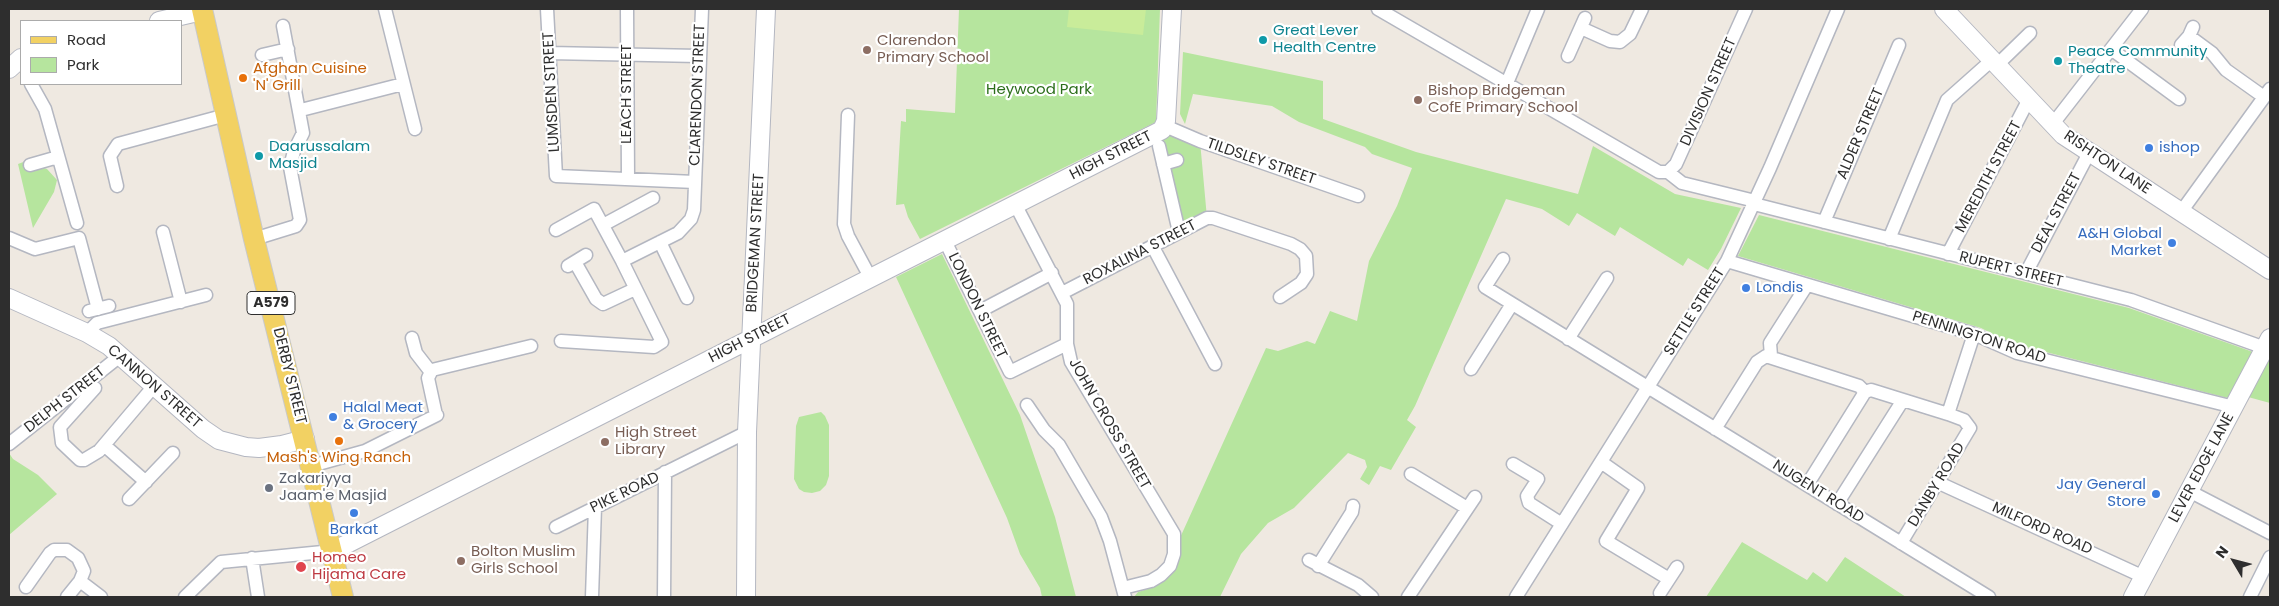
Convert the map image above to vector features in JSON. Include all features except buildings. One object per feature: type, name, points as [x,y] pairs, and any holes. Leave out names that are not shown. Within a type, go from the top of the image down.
[{"type":"main road","name":"DERBY STREET","points":[[202,10],[254,238],[343,597]]},
{"type":"street","points":[[385,9],[415,129]]},
{"type":"street","name":"LUMSDEN STREET","points":[[547,9],[556,176],[628,179]]},
{"type":"street","name":"LEACH STREET","points":[[627,9],[628,179]]},
{"type":"street","name":"CLARENDON STREET","points":[[622,261],[678,234],[692,219],[702,9]]},
{"type":"street","name":"BRIDGEMAN STREET","points":[[746,597],[747,432],[766,9]]},
{"type":"street","points":[[1165,126],[1172,9]]},
{"type":"street","points":[[1384,10],[1507,83],[1538,9]]},
{"type":"street","points":[[1568,56],[1583,23],[1610,41],[1620,42],[1630,34],[1642,9]]},
{"type":"street","name":"DIVISION STREET","points":[[1668,172],[1676,164],[1746,9]]},
{"type":"street","name":"SETTLE STREET","points":[[1516,597],[1728,257],[1753,205],[1838,9]]},
{"type":"street","points":[[2052,125],[2142,9]]},
{"type":"street","points":[[163,20],[202,10]]},
{"type":"street","name":"RISHTON LANE","points":[[1947,10],[2052,125],[2089,153],[2270,270]]},
{"type":"street","points":[[254,238],[299,224],[290,167],[294,151],[304,132],[283,26]]},
{"type":"street","points":[[1889,239],[1947,100],[2030,33]]},
{"type":"street","points":[[2181,212],[2267,93],[2226,70],[2212,53],[2187,36]]},
{"type":"street","name":"ALDER STREET","points":[[1824,222],[1899,45]]},
{"type":"street","points":[[2111,48],[2179,99]]},
{"type":"street","points":[[262,55],[288,49]]},
{"type":"street","points":[[549,53],[699,56]]},
{"type":"street","name":"RUPERT STREET","points":[[1507,83],[1658,172],[1668,172],[1682,183],[1753,205],[2131,300],[2265,348]]},
{"type":"street","points":[[301,110],[403,84]]},
{"type":"street","points":[[32,85],[45,108],[77,223]]},
{"type":"street","name":"MEREDITH STREET","points":[[1948,254],[2029,99]]},
{"type":"street","points":[[117,186],[111,161],[114,147],[118,144],[226,115]]},
{"type":"street","points":[[848,115],[844,224],[848,236],[870,277]]},
{"type":"street","name":"HIGH STREET","points":[[333,551],[1156,133],[1165,126]]},
{"type":"street","name":"TILDSLEY STREET","points":[[1165,126],[1200,141],[1358,196]]},
{"type":"street","points":[[1159,146],[1179,232]]},
{"type":"street","name":"DEAL STREET","points":[[2026,273],[2089,153]]},
{"type":"street","points":[[30,165],[58,157]]},
{"type":"street","points":[[1163,164],[1177,160]]},
{"type":"street","points":[[628,179],[695,182]]},
{"type":"street","points":[[603,225],[645,198]]},
{"type":"street","name":"JOHN CROSS STREET","points":[[1015,204],[1052,273],[1068,309],[1067,344],[1071,362],[1174,534],[1174,554],[1170,566],[1151,582],[1124,592]]},
{"type":"street","points":[[556,230],[594,209],[662,342],[654,347],[561,341]]},
{"type":"street","name":"ROXALINA STREET","points":[[1062,293],[1207,218],[1213,218],[1291,244],[1300,249],[1306,256],[1307,274],[1301,283],[1280,297]]},
{"type":"street","points":[[163,232],[181,302]]},
{"type":"street","points":[[9,238],[35,249],[78,238],[99,308]]},
{"type":"street","name":"LONDON STREET","points":[[944,239],[1010,372],[1067,344]]},
{"type":"street","points":[[660,242],[687,298]]},
{"type":"street","points":[[1152,247],[1215,364]]},
{"type":"street","name":"PENNINGTON ROAD","points":[[1728,257],[1806,284],[1974,334],[2017,354],[2236,403]]},
{"type":"street","name":"NUGENT ROAD","points":[[1503,259],[1486,287],[1647,388],[1989,597]]},
{"type":"street","points":[[576,261],[596,299],[603,304],[635,289]]},
{"type":"street","points":[[980,311],[1052,273]]},
{"type":"street","points":[[680,284],[692,277]]},
{"type":"street","points":[[1568,339],[1608,278]]},
{"type":"street","points":[[1771,356],[1770,343],[1806,284]]},
{"type":"street","points":[[87,333],[97,323],[206,296]]},
{"type":"street","name":"CANNON STREET","points":[[9,298],[87,333],[109,346],[203,430],[228,443],[246,447],[269,447],[305,439]]},
{"type":"street","points":[[1471,369],[1512,304]]},
{"type":"street","points":[[1807,485],[1865,392],[1871,390],[1948,414],[1974,334]]},
{"type":"street","points":[[412,338],[416,353],[430,371]]},
{"type":"street","points":[[430,371],[505,346],[531,346]]},
{"type":"street","name":"LEVER EDGE LANE","points":[[2133,597],[2265,348]]},
{"type":"street","name":"DELPH STREET","points":[[9,444],[120,356]]},
{"type":"street","points":[[1715,429],[1761,358],[1771,356],[1859,386],[1865,392]]},
{"type":"street","points":[[311,466],[360,453],[437,415],[428,378],[430,371]]},
{"type":"street","points":[[95,388],[60,427],[62,443],[80,460],[96,453],[154,386]]},
{"type":"street","points":[[1837,504],[1903,400]]},
{"type":"street","points":[[1027,404],[1063,452],[1100,517],[1110,541],[1124,592]]},
{"type":"street","name":"DANBY ROAD","points":[[1902,543],[1970,431],[1970,426],[1964,420],[1948,414]]},
{"type":"street","name":"PIKE ROAD","points":[[556,527],[747,432]]},
{"type":"street","points":[[104,444],[146,482]]},
{"type":"street","points":[[129,499],[174,454]]},
{"type":"street","points":[[1601,462],[1636,486],[1638,491],[1606,542],[1669,579]]},
{"type":"street","points":[[1513,464],[1538,479],[1527,496],[1529,502],[1562,524]]},
{"type":"street","points":[[664,597],[666,472]]},
{"type":"street","points":[[1412,474],[1421,487],[1466,508]]},
{"type":"street","name":"MILFORD ROAD","points":[[1939,482],[2144,577]]},
{"type":"street","points":[[2189,491],[2270,533]]},
{"type":"street","points":[[1408,597],[1475,497]]},
{"type":"street","points":[[1354,506],[1349,524],[1313,563],[1358,585],[1372,597]]},
{"type":"street","points":[[592,597],[595,507]]},
{"type":"street","points":[[26,587],[50,553],[62,548],[72,552],[83,565],[83,576],[67,597]]},
{"type":"street","points":[[189,595],[221,562],[333,551]]},
{"type":"street","points":[[2250,597],[2270,557]]},
{"type":"street","points":[[252,558],[258,597]]},
{"type":"street","points":[[1660,593],[1677,567]]},
{"type":"street","points":[[80,582],[101,597]]},
{"type":"green space","name":"Heywood Park","points":[[959,9],[1160,9],[1156,122],[920,239],[908,217],[904,204],[896,205],[901,121],[906,122],[906,109],[955,113]]},
{"type":"green space","points":[[1069,9],[1146,9],[1143,35],[1067,27]]},
{"type":"green space","points":[[1183,52],[1323,81],[1323,119],[1416,152],[1578,194],[1593,146],[1675,194],[1741,208],[1721,249],[1708,270],[1688,258],[1683,266],[1620,227],[1615,236],[1577,213],[1569,226],[1542,209],[1506,199],[1415,406],[1407,420],[1416,427],[1391,470],[1380,466],[1369,485],[1360,479],[1367,467],[1365,460],[1348,453],[1294,508],[1268,523],[1241,554],[1220,597],[1134,597],[1138,592],[1154,587],[1164,580],[1179,540],[1266,348],[1278,351],[1307,341],[1315,344],[1330,311],[1357,321],[1369,261],[1397,206],[1412,168],[1372,154],[1365,147],[1299,122],[1272,106],[1193,94],[1185,124],[1180,114]]},
{"type":"green space","points":[[1165,126],[1200,141],[1207,218],[1179,232],[1156,133]]},
{"type":"green space","points":[[26,161],[47,169],[57,180],[54,192],[33,228],[18,164]]},
{"type":"green space","points":[[1759,215],[2129,308],[2253,352],[2228,398],[2010,343],[1981,328],[1738,256]]},
{"type":"green space","points":[[942,254],[1020,415],[1055,517],[1076,597],[1042,597],[1040,588],[1020,554],[1007,518],[896,277]]},
{"type":"green space","points":[[2270,357],[2270,403],[2248,397]]},
{"type":"green space","points":[[821,412],[829,425],[829,476],[826,485],[820,491],[804,492],[799,489],[794,479],[796,426],[799,417]]},
{"type":"green space","points":[[9,453],[13,459],[38,475],[57,494],[9,535]]},
{"type":"green space","points":[[1742,542],[1807,580],[1813,572],[1827,582],[1845,557],[1906,597],[1706,597]]},
{"type":"place","name":"Great Lever Health Centre","points":[[1263,40]]},
{"type":"place","name":"Clarendon Primary School","points":[[867,50]]},
{"type":"place","name":"Peace Community Theatre","points":[[2058,61]]},
{"type":"place","name":"Afghan Cuisine 'N' Grill","points":[[243,78]]},
{"type":"place","name":"Bishop Bridgeman CofE Primary School","points":[[1418,100]]},
{"type":"place","name":"ishop","points":[[2149,148]]},
{"type":"place","name":"Daarussalam Masjid","points":[[259,156]]},
{"type":"place","name":"A&H Global Market","points":[[2172,243]]},
{"type":"place","name":"Londis","points":[[1746,288]]},
{"type":"place","name":"Halal Meat & Grocery","points":[[333,417]]},
{"type":"place","name":"Mash's Wing Ranch","points":[[339,441]]},
{"type":"place","name":"High Street Library","points":[[605,442]]},
{"type":"place","name":"Zakariyya Jaam'e Masjid","points":[[269,488]]},
{"type":"place","name":"Jay General Store","points":[[2156,494]]},
{"type":"place","name":"Barkat","points":[[354,513]]},
{"type":"place","name":"Bolton Muslim Girls School","points":[[461,561]]},
{"type":"place","name":"Homeo Hijama Care","points":[[301,567]]}]
